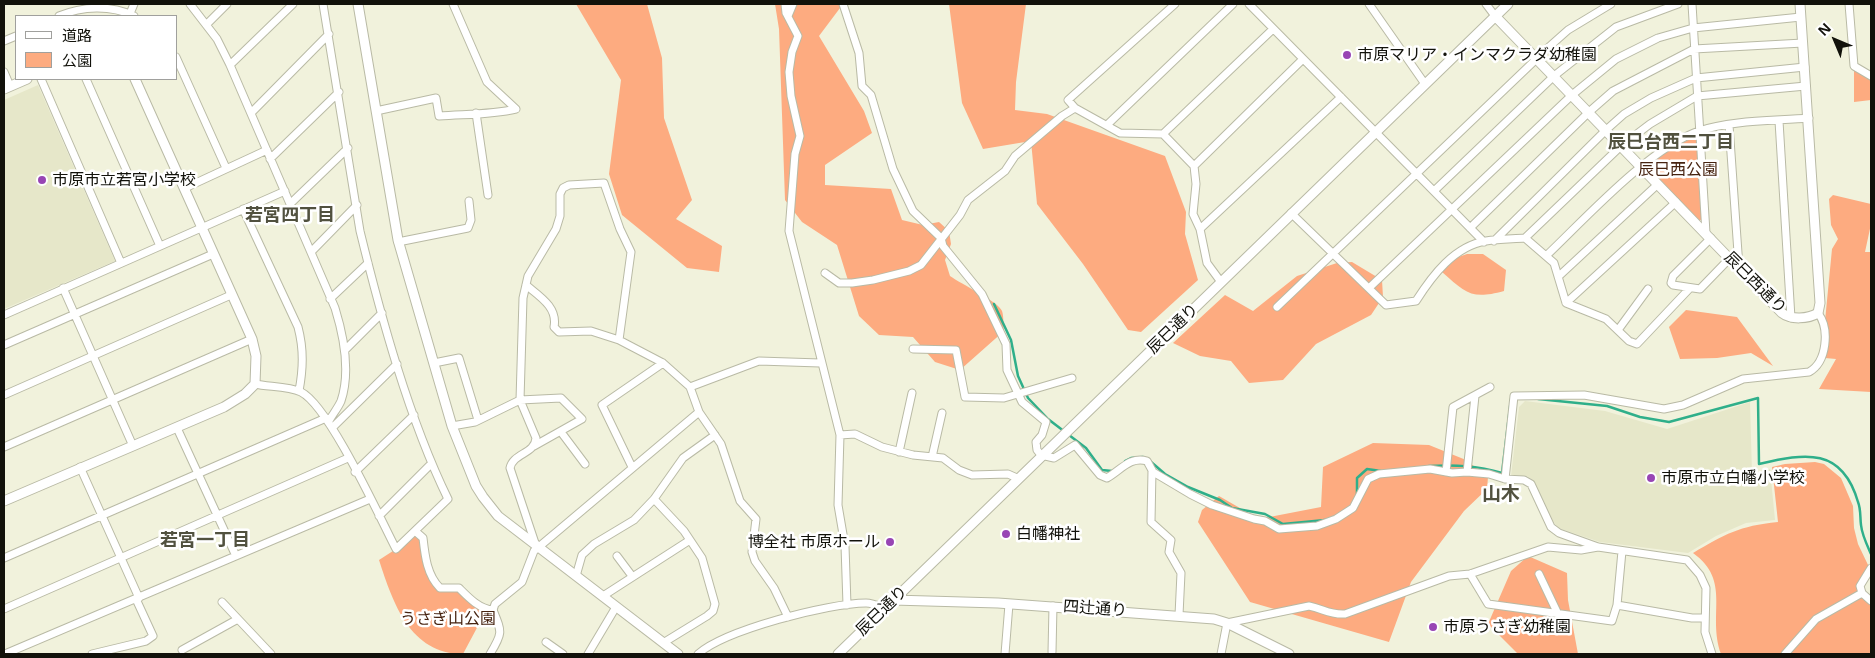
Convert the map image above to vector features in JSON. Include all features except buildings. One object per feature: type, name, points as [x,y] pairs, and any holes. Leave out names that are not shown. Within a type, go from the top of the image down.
[{"type":"street","points":[[190,4],[207,24],[230,65],[311,252],[342,331],[345,350],[345,380],[341,402],[329,422]]},
{"type":"street","points":[[207,24],[227,4]]},
{"type":"street","points":[[230,65],[293,4]]},
{"type":"street","points":[[255,384],[299,391],[312,400],[329,422],[396,549],[448,499],[431,464],[414,415],[368,263],[323,4]]},
{"type":"street","points":[[358,4],[398,242],[452,426],[482,497],[498,516],[678,654]]},
{"type":"street","points":[[376,111],[436,98],[439,116],[476,113],[495,114],[516,109],[487,82],[453,4]]},
{"type":"street","points":[[785,4],[788,16],[798,36],[792,52],[790,72],[791,96],[800,136],[795,154],[789,231],[820,363],[840,435],[838,506],[845,546],[847,605]]},
{"type":"street","points":[[788,16],[793,4]]},
{"type":"street","points":[[844,4],[859,53],[862,86],[871,95],[893,169],[914,211],[941,238],[943,246],[982,294],[1006,344],[1006,370],[1022,402],[1046,422],[1042,435],[1036,442],[1037,450],[1041,455],[1054,458],[1075,445],[1100,475],[1107,478],[1127,463],[1135,460],[1147,462],[1152,470],[1190,494],[1212,505],[1254,519],[1265,520],[1279,529],[1317,526],[1336,519],[1353,508],[1368,479],[1378,474],[1430,469],[1446,472],[1489,474],[1505,479],[1528,481],[1554,530],[1598,547],[1687,560],[1700,575],[1706,588],[1705,632],[1712,654]]},
{"type":"street","points":[[1176,4],[1068,100],[1075,108],[1108,124],[1120,133],[1163,134],[1194,166],[1196,184],[1193,214],[1200,229],[1207,263],[1221,282]]},
{"type":"street","points":[[1108,124],[1234,4]]},
{"type":"street","points":[[1249,4],[1484,242]]},
{"type":"street","points":[[1370,4],[1425,84]]},
{"type":"street","name":"辰巳西通り","points":[[1486,4],[1495,16],[1782,313],[1791,318],[1813,316],[1818,313]]},
{"type":"street","name":"辰巳通り","points":[[838,654],[1290,213],[1508,4]]},
{"type":"street","points":[[1277,307],[1568,30],[1608,4]]},
{"type":"street","points":[[1434,191],[1554,76],[1616,27],[1678,4]]},
{"type":"street","points":[[1692,4],[1699,131],[1708,236],[1671,279],[1674,285],[1700,289],[1730,258]]},
{"type":"street","points":[[1505,479],[1514,396],[1584,395],[1664,409],[1683,405],[1743,379],[1809,372],[1817,366],[1823,355],[1822,322],[1818,313],[1820,303],[1800,4]]},
{"type":"street","points":[[1849,4],[1854,66],[1871,76]]},
{"type":"street","points":[[62,15],[69,12],[100,8],[127,15]]},
{"type":"street","points":[[1369,288],[1572,95],[1616,59],[1658,38],[1693,28],[1801,17]]},
{"type":"street","points":[[1163,134],[1273,29]]},
{"type":"street","points":[[251,113],[329,34]]},
{"type":"street","points":[[1470,228],[1588,112],[1613,91],[1694,49],[1803,43]]},
{"type":"street","points":[[1194,166],[1303,59]]},
{"type":"street","points":[[178,61],[226,168]]},
{"type":"street","points":[[1494,241],[1606,130],[1624,114],[1651,98],[1696,78],[1805,67]]},
{"type":"street","points":[[4,72],[7,88],[25,80]]},
{"type":"street","points":[[41,80],[121,263]]},
{"type":"street","points":[[86,80],[160,246]]},
{"type":"street","points":[[4,501],[224,407],[246,394],[255,384],[256,356],[252,339],[135,80]]},
{"type":"street","points":[[1290,213],[1386,305],[1416,301],[1434,274],[1455,255],[1484,242],[1525,238],[1621,146],[1650,124],[1697,96],[1806,86]]},
{"type":"street","points":[[270,159],[339,92]]},
{"type":"street","points":[[1200,229],[1341,97]]},
{"type":"street","points":[[825,273],[839,283],[852,282],[873,280],[908,271],[921,264],[931,255],[941,238],[960,215],[968,200],[1005,171],[1015,156],[1062,116],[1075,108]]},
{"type":"street","points":[[476,113],[488,194]]},
{"type":"street","points":[[1546,256],[1641,167],[1674,143],[1699,131],[1728,125],[1809,118]]},
{"type":"street","points":[[1778,121],[1791,318]]},
{"type":"street","points":[[1728,125],[1738,267]]},
{"type":"street","points":[[290,204],[348,148]]},
{"type":"street","points":[[185,188],[267,150]]},
{"type":"street","points":[[534,446],[536,438],[520,400],[523,298],[526,285],[538,257],[556,228],[560,216],[560,194],[563,188],[569,184],[604,183],[620,229],[631,252],[619,340]]},
{"type":"street","points":[[1559,276],[1658,184]]},
{"type":"street","points":[[4,315],[285,191]]},
{"type":"street","points":[[398,242],[468,228],[471,220],[469,201]]},
{"type":"street","points":[[1566,303],[1676,202]]},
{"type":"street","points":[[311,252],[357,205]]},
{"type":"street","points":[[243,209],[298,327],[302,342],[303,366],[299,391]]},
{"type":"street","points":[[1525,238],[1554,263],[1566,303]]},
{"type":"street","points":[[4,345],[213,254]]},
{"type":"street","points":[[330,299],[368,263]]},
{"type":"street","points":[[526,285],[550,307],[555,320],[554,327],[559,332],[591,331],[619,340],[663,363],[690,387],[699,412],[721,444],[740,501],[756,519],[752,552],[755,561],[774,588],[788,617]]},
{"type":"street","points":[[63,288],[133,446]]},
{"type":"street","points":[[1566,303],[1606,319],[1629,341],[1637,344],[1690,288]]},
{"type":"street","points":[[1618,330],[1648,289]]},
{"type":"street","points":[[4,395],[231,295]]},
{"type":"street","points":[[345,350],[382,312]]},
{"type":"street","points":[[4,447],[252,339]]},
{"type":"street","points":[[913,348],[956,350],[965,397],[1004,398],[1072,378]]},
{"type":"street","points":[[434,363],[459,358],[478,420]]},
{"type":"street","points":[[690,387],[759,361],[820,363]]},
{"type":"street","points":[[632,467],[602,405],[663,363]]},
{"type":"street","points":[[4,558],[198,474],[329,422],[398,364]]},
{"type":"street","points":[[1446,472],[1453,406],[1490,387]]},
{"type":"street","points":[[899,452],[912,393]]},
{"type":"street","points":[[1467,472],[1475,396]]},
{"type":"street","points":[[452,426],[478,420],[520,400],[562,398],[582,419],[518,455],[511,463],[510,468],[529,531],[538,547]]},
{"type":"street","points":[[490,654],[499,640],[501,631],[493,610],[495,604],[522,582],[532,555],[538,547],[699,412]]},
{"type":"street","points":[[932,457],[942,413]]},
{"type":"street","points":[[355,472],[414,415]]},
{"type":"street","points":[[177,428],[236,556]]},
{"type":"street","points":[[561,432],[584,464]]},
{"type":"street","points":[[840,435],[855,434],[882,447],[899,452],[943,458],[959,470],[972,474],[1008,474],[1017,478]]},
{"type":"street","points":[[576,576],[582,555],[594,544],[634,520],[654,499],[683,458],[715,435]]},
{"type":"street","points":[[4,609],[348,458]]},
{"type":"street","points":[[379,516],[431,464]]},
{"type":"street","points":[[80,467],[154,636],[92,654]]},
{"type":"street","points":[[1152,470],[1151,522],[1171,540],[1169,552],[1181,572],[1179,615]]},
{"type":"street","points":[[654,499],[690,540],[702,558],[715,604],[713,611],[663,643]]},
{"type":"street","points":[[6,654],[370,500]]},
{"type":"street","points":[[415,531],[423,538],[426,560],[433,581],[440,588],[459,588],[476,604],[493,610]]},
{"type":"street","points":[[603,596],[690,540]]},
{"type":"street","points":[[1221,654],[1227,623],[1309,606],[1321,608],[1332,615],[1345,614],[1449,576],[1470,574],[1548,547],[1581,550],[1598,547]]},
{"type":"street","points":[[1470,574],[1488,604],[1612,621],[1617,605],[1622,551]]},
{"type":"street","points":[[616,556],[632,576]]},
{"type":"street","points":[[1871,568],[1860,586],[1862,593],[1871,601]]},
{"type":"street","points":[[1538,574],[1558,614]]},
{"type":"street","points":[[1785,654],[1816,619],[1862,593]]},
{"type":"street","name":"四辻通り","points":[[893,600],[1053,606],[1179,615],[1227,623],[1289,654]]},
{"type":"street","points":[[222,602],[271,654]]},
{"type":"street","points":[[698,654],[737,632],[788,617],[868,602],[884,608]]},
{"type":"street","points":[[1005,654],[1009,604]]},
{"type":"street","points":[[1617,605],[1692,618],[1705,618]]},
{"type":"street","points":[[1052,652],[1053,606]]},
{"type":"street","points":[[588,654],[616,607]]},
{"type":"street","points":[[182,650],[238,619]]},
{"type":"street","points":[[546,642],[563,654]]},
{"type":"shaded area","name":"市原市立若宮小学校","points":[[38,85],[115,261],[4,309],[4,100]]},
{"type":"shaded area","name":"市原市立白幡小学校","points":[[1525,401],[1605,411],[1667,429],[1750,402],[1752,474],[1770,469],[1775,520],[1746,523],[1716,536],[1688,553],[1600,542],[1558,528],[1551,518],[1533,480],[1527,476],[1511,476],[1519,407]]},
{"type":"green space","points":[[576,4],[647,4],[662,58],[664,118],[692,200],[676,219],[722,246],[719,272],[687,268],[622,215],[609,174],[621,80]]},
{"type":"green space","points":[[775,4],[843,4],[819,36],[864,111],[872,133],[825,165],[825,185],[891,189],[902,220],[923,225],[939,222],[949,231],[951,244],[945,260],[950,276],[987,298],[1002,311],[1004,331],[960,370],[935,362],[913,337],[879,335],[859,316],[837,245],[802,222],[785,200],[779,29]]},
{"type":"green space","points":[[949,4],[1026,4],[1016,82],[1015,110],[1047,114],[1165,156],[1186,212],[1185,234],[1198,280],[1141,332],[1128,330],[1083,264],[1037,204],[1031,141],[983,149],[962,103]]},
{"type":"green space","points":[[1854,66],[1871,76],[1871,100],[1854,102]]},
{"type":"green space","name":"辰巳西公園","points":[[1694,137],[1697,139],[1702,219],[1699,221],[1648,169],[1649,165],[1667,151]]},
{"type":"green space","points":[[1833,195],[1871,204],[1871,224],[1865,252],[1871,252],[1871,392],[1819,389],[1836,359],[1825,358],[1827,351],[1825,321],[1832,249],[1838,239],[1831,225],[1829,199]]},
{"type":"green space","points":[[1467,254],[1483,254],[1506,270],[1504,291],[1484,295],[1470,293],[1463,290],[1442,272],[1447,261]]},
{"type":"green space","points":[[1352,262],[1382,280],[1383,297],[1371,315],[1316,344],[1283,380],[1249,383],[1231,361],[1200,356],[1173,343],[1225,295],[1253,311],[1297,276],[1337,263]]},
{"type":"green space","points":[[1686,310],[1737,317],[1773,366],[1751,353],[1717,358],[1680,359],[1669,327]]},
{"type":"green space","points":[[1373,443],[1429,445],[1466,460],[1488,477],[1487,489],[1464,511],[1411,582],[1389,642],[1250,602],[1198,522],[1202,510],[1219,496],[1259,519],[1321,507],[1323,467]]},
{"type":"green space","points":[[1815,462],[1824,464],[1841,478],[1853,506],[1854,528],[1858,544],[1869,567],[1861,587],[1871,598],[1871,654],[1721,654],[1717,639],[1716,599],[1712,575],[1705,564],[1693,553],[1733,532],[1753,526],[1778,522],[1772,467]]},
{"type":"green space","name":"うさぎ山公園","points":[[415,531],[424,544],[432,575],[440,588],[459,588],[487,609],[463,654],[445,652],[429,645],[417,636],[406,623],[391,593],[379,560],[396,549]]},
{"type":"green space","points":[[1528,556],[1567,573],[1568,600],[1578,654],[1518,654],[1488,624],[1511,571]]},
{"type":"waterway","points":[[994,304],[1011,340],[1018,376],[1028,398],[1048,419],[1086,448],[1102,470],[1112,471]]},
{"type":"waterway","points":[[1538,399],[1607,406],[1640,417],[1669,422],[1758,398],[1759,464],[1792,458],[1820,458],[1832,463],[1842,471],[1851,484],[1859,505],[1862,532],[1871,554]]},
{"type":"waterway","points":[[1429,466],[1466,466],[1502,473],[1511,399]]},
{"type":"waterway","points":[[1125,461],[1131,458],[1143,457]]},
{"type":"waterway","points":[[1150,461],[1165,474],[1188,487],[1220,500],[1232,508],[1265,514],[1283,524],[1325,520]]},
{"type":"waterway","points":[[1357,495],[1357,478],[1367,469],[1381,471]]},
{"type":"place","name":"市原マリア・インマクラダ幼稚園","points":[[1347,55]]},
{"type":"place","name":"市原市立若宮小学校","points":[[42,180]]},
{"type":"place","name":"市原市立白幡小学校","points":[[1651,478]]},
{"type":"place","name":"白幡神社","points":[[1006,534]]},
{"type":"place","name":"博全社 市原ホール","points":[[890,542]]},
{"type":"place","name":"市原うさぎ幼稚園","points":[[1433,627]]},
{"type":"district","name":"辰巳台西二丁目","points":[[1671,143]]},
{"type":"district","name":"若宮四丁目","points":[[290,216]]},
{"type":"district","name":"山木","points":[[1501,495]]},
{"type":"district","name":"若宮一丁目","points":[[205,541]]}]
